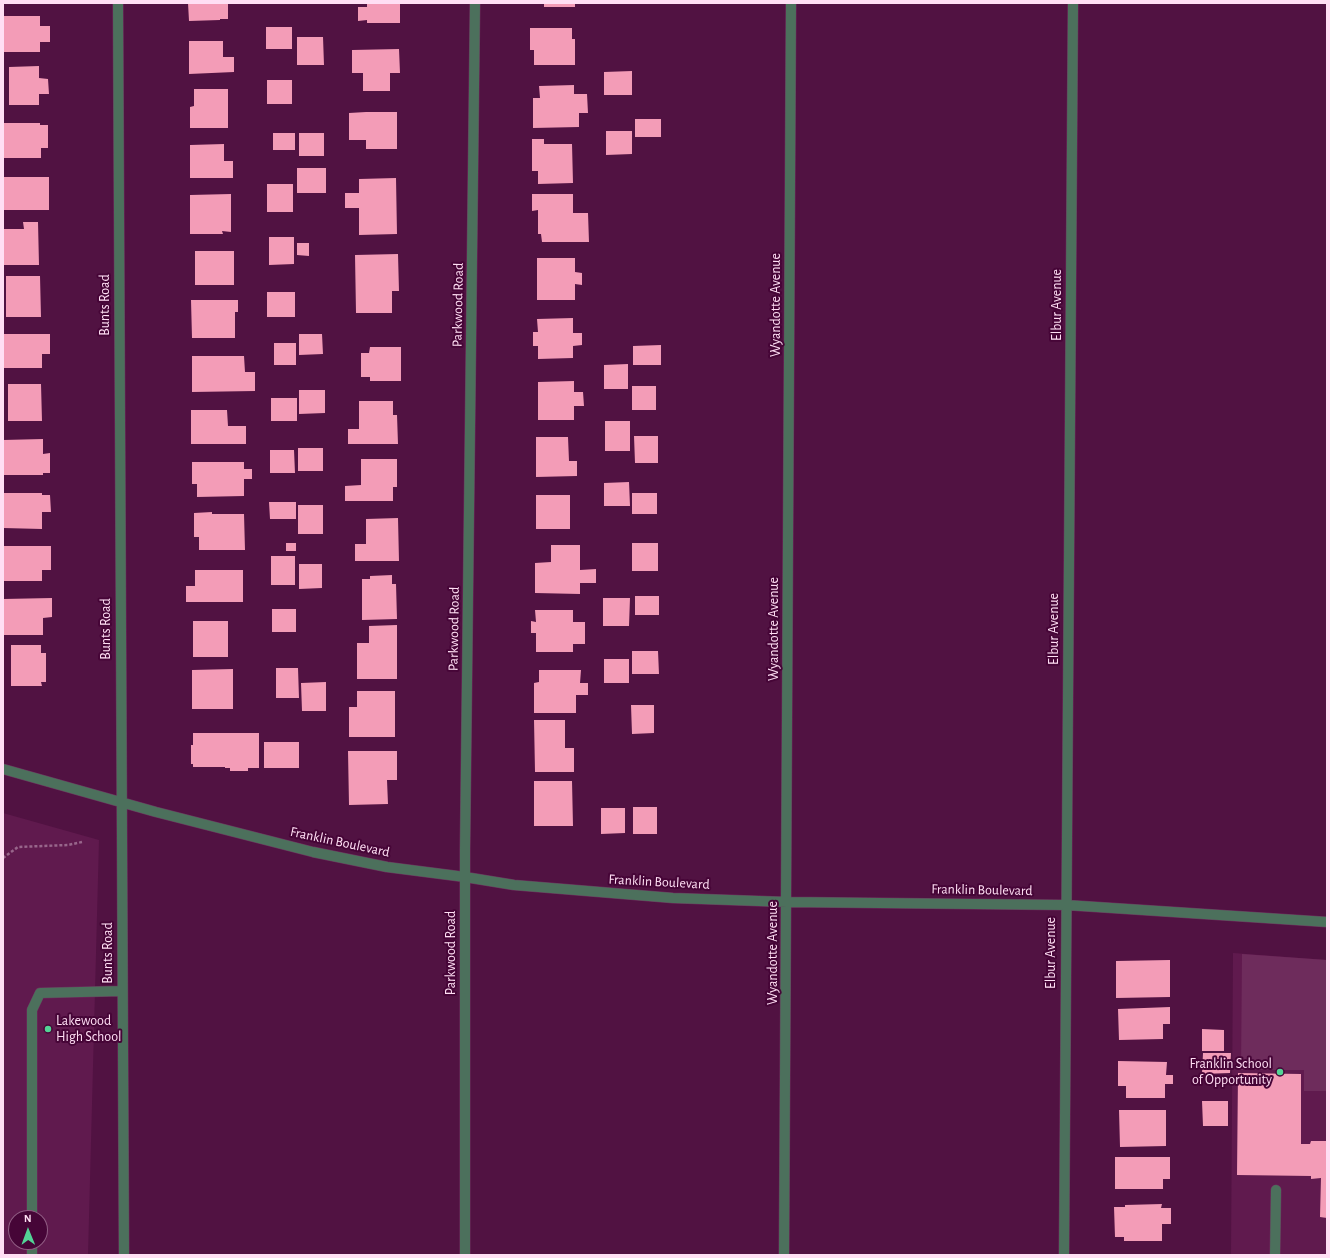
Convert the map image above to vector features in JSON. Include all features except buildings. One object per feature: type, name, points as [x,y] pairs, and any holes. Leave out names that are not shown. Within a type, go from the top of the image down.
[{"type":"street","name":"Bunts Road","points":[[118,3],[124,1255]]},
{"type":"street","name":"Parkwood Road","points":[[465,1255],[465,877],[475,3]]},
{"type":"street","name":"Wyandotte Avenue","points":[[784,1255],[791,3]]},
{"type":"street","name":"Elbur Avenue","points":[[1064,1255],[1073,3]]},
{"type":"street","name":"Franklin Boulevard","points":[[3,769],[156,812],[313,852],[387,867],[514,885],[666,898],[787,902],[1066,905],[1327,922]]},
{"type":"street","points":[[32,1210],[32,1010],[40,993],[122,991]]},
{"type":"street","points":[[1275,1255],[1276,1190]]},
{"type":"path","points":[[3,858],[18,847],[68,845],[82,842]]},
{"type":"shaded area","name":"Lakewood High School","points":[[3,813],[99,840],[88,1255],[3,1255]]},
{"type":"shaded area","name":"Franklin School of Opportunity","points":[[1233,953],[1327,960],[1327,1255],[1231,1255]]},
{"type":"shaded area","points":[[1242,954],[1327,960],[1327,1091],[1304,1091],[1304,1070],[1241,1070]]},
{"type":"place","name":"Lakewood High School","points":[[48,1029]]},
{"type":"place","name":"Franklin School of Opportunity","points":[[1280,1072]]}]
